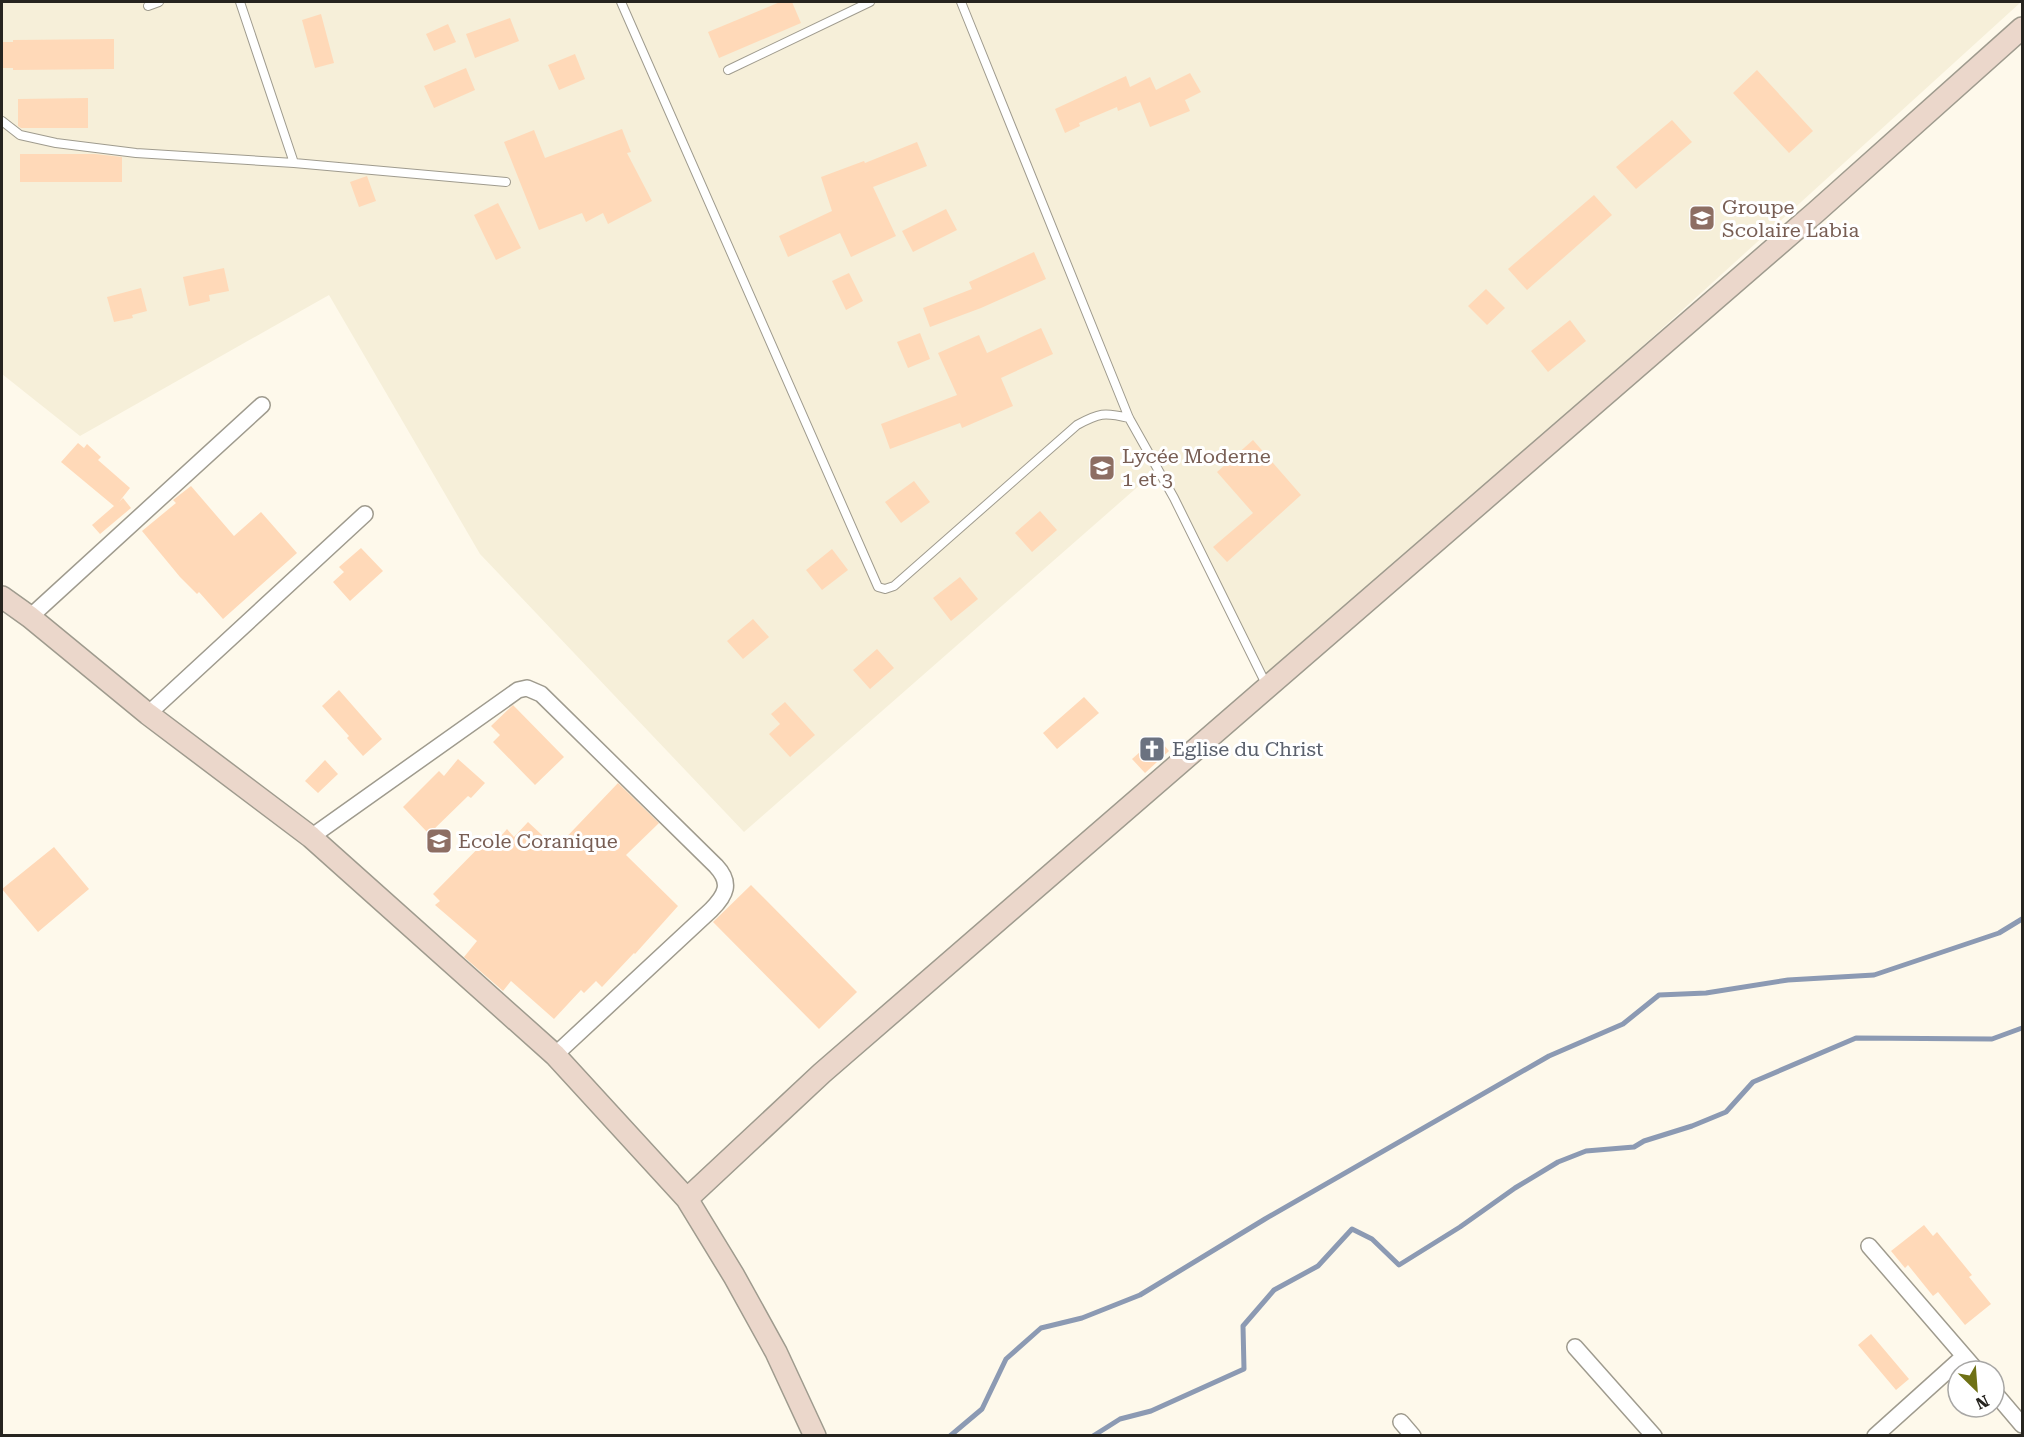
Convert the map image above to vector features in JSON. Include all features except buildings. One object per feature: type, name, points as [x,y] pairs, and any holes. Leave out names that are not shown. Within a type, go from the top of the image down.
[{"type":"street","points":[[687,1199],[822,1073],[1816,212],[2022,28]]},
{"type":"street","points":[[30,617],[261,405]]},
{"type":"street","points":[[148,714],[365,514]]},
{"type":"street","points":[[4,604],[30,617],[148,714],[310,837],[555,1055],[687,1199],[734,1276],[776,1352],[815,1436]]},
{"type":"street","points":[[310,837],[518,690],[526,688],[541,694],[716,866],[726,881],[720,901],[555,1055]]},
{"type":"street","points":[[1869,1246],[1967,1359]]},
{"type":"street","points":[[1575,1347],[1654,1436]]},
{"type":"street","points":[[1875,1436],[1964,1356]]},
{"type":"street","points":[[2006,1406],[2022,1425]]},
{"type":"street","points":[[1401,1422],[1413,1436]]},
{"type":"lane","points":[[148,6],[159,2]]},
{"type":"lane","points":[[240,2],[294,163]]},
{"type":"lane","points":[[621,2],[878,586],[885,589],[894,586],[1077,425],[1095,415],[1112,414],[1129,418]]},
{"type":"lane","points":[[728,70],[870,2]]},
{"type":"lane","points":[[961,2],[1129,418],[1174,498],[1268,687]]},
{"type":"lane","points":[[2,121],[20,135],[56,143],[136,153],[294,163],[506,182]]},
{"type":"shaded area","points":[[2,2],[2021,2],[1268,687],[1158,469],[744,832],[480,554],[329,295],[80,436],[2,374]]},
{"type":"waterway","points":[[950,1436],[982,1409],[1006,1359],[1041,1328],[1082,1318],[1140,1295],[1265,1219],[1549,1056],[1623,1024],[1659,995],[1706,993],[1788,980],[1874,975],[1999,933],[2022,919]]},
{"type":"waterway","points":[[1093,1436],[1120,1419],[1151,1411],[1244,1369],[1243,1326],[1274,1290],[1318,1266],[1352,1229],[1372,1239],[1399,1265],[1558,1162],[1586,1151],[1634,1147],[1644,1141],[1692,1126],[1726,1112],[1753,1082],[1856,1038],[1992,1039],[2022,1028]]},
{"type":"place","name":"Groupe Scolaire Labia","points":[[1702,218]]},
{"type":"place","name":"Lycée Moderne 1 et 3","points":[[1102,468]]},
{"type":"place","name":"Eglise du Christ","points":[[1152,749]]},
{"type":"place","name":"Ecole Coranique","points":[[439,841]]}]
